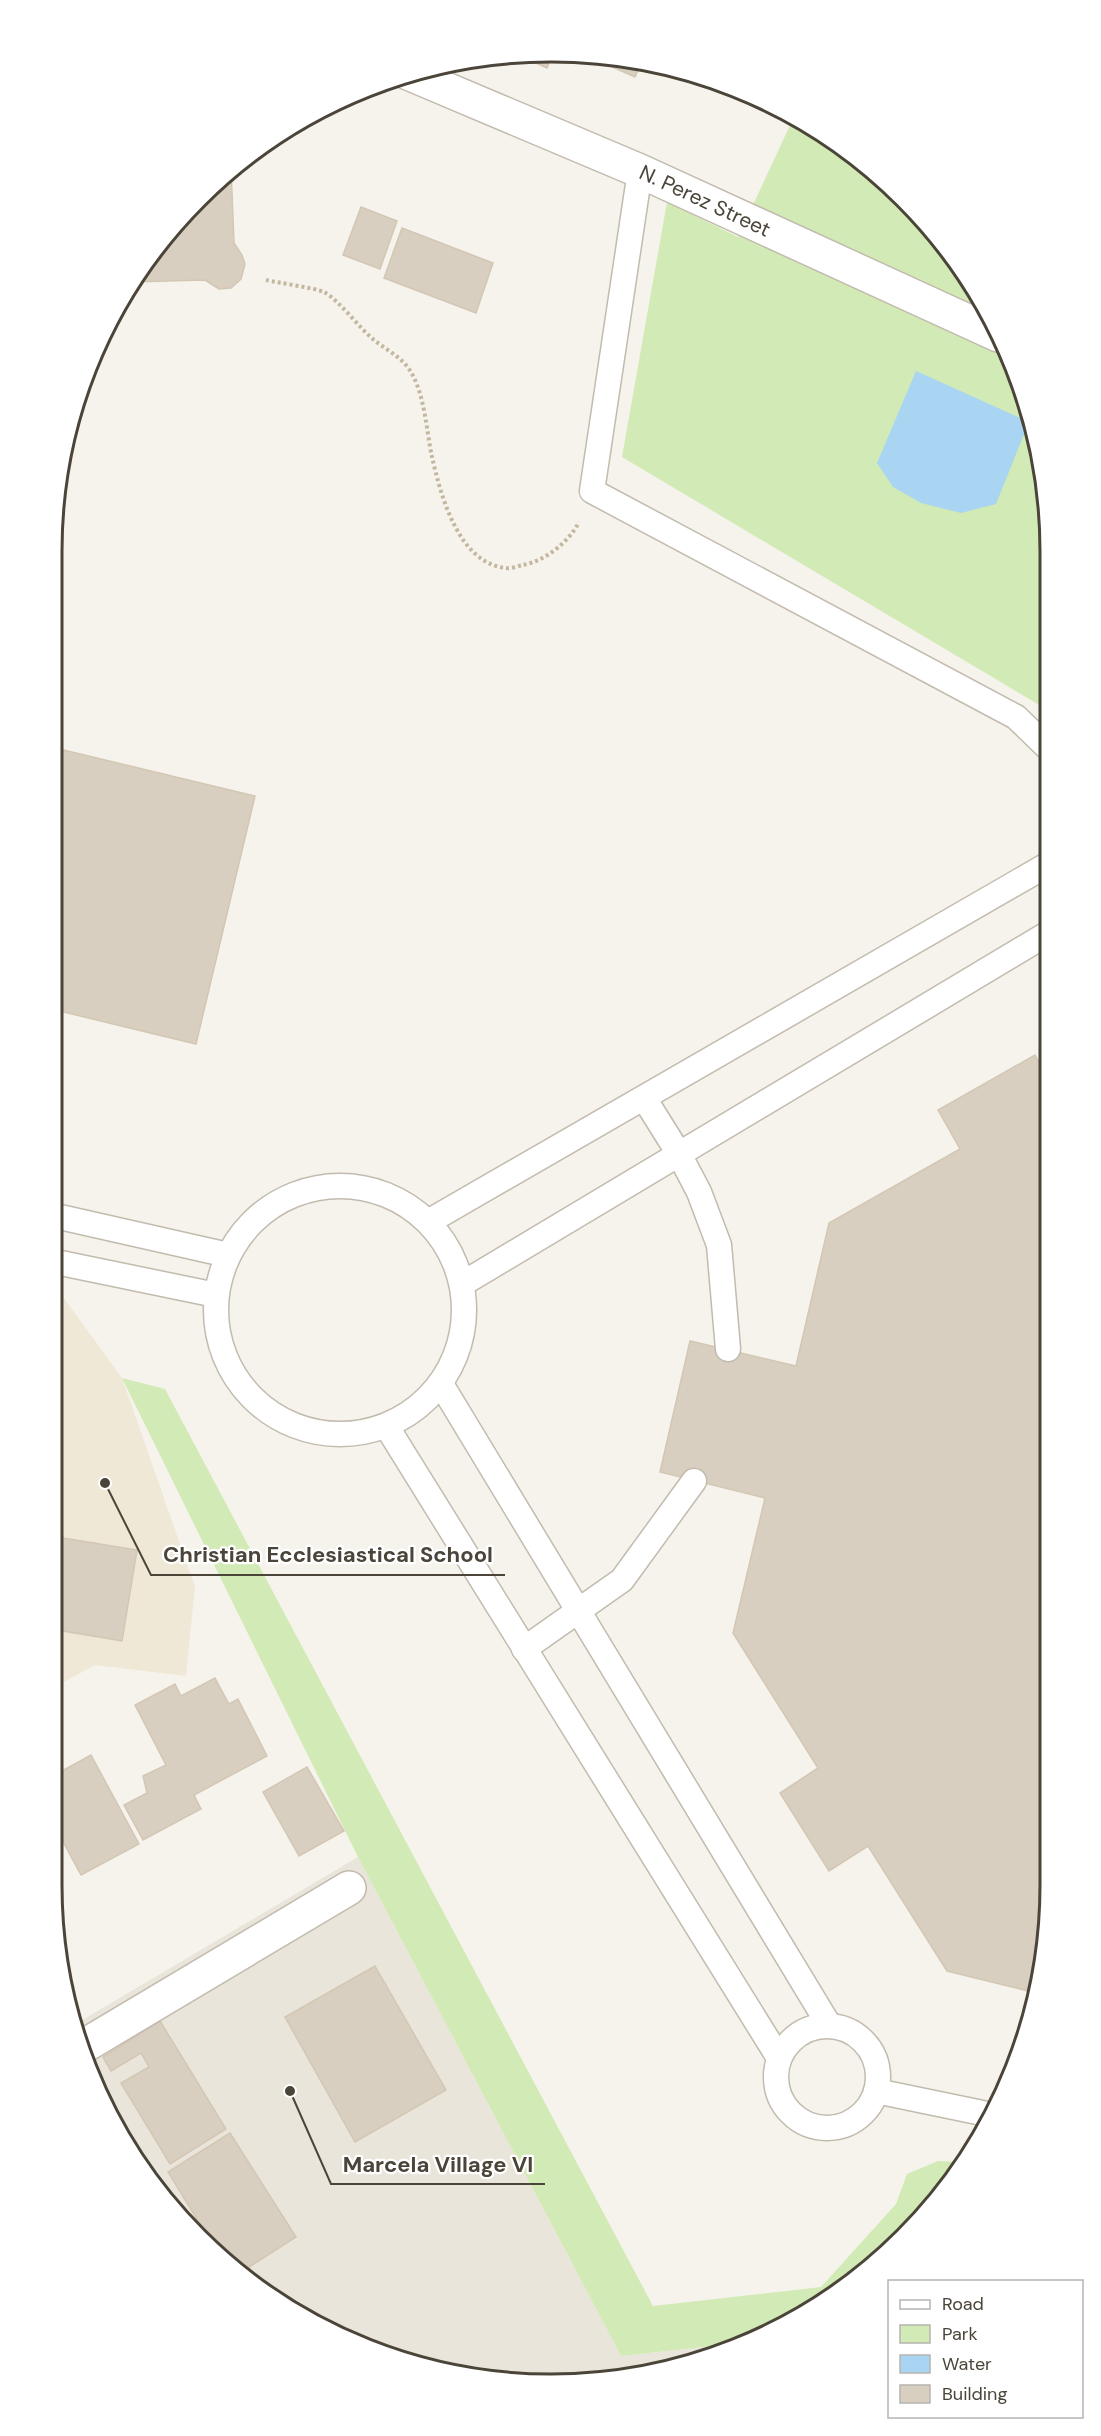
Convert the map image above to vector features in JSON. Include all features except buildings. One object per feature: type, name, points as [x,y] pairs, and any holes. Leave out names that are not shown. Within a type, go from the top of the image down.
[{"type":"street","name":"N. Perez Street","points":[[422,79],[640,171],[987,330]]},
{"type":"street","points":[[87,2044],[349,1888]]},
{"type":"lane","points":[[640,171],[592,491],[1016,717],[1040,739]]},
{"type":"lane","points":[[428,1222],[1040,869]]},
{"type":"lane","points":[[462,1284],[1040,938]]},
{"type":"lane","points":[[644,1098],[680,1154],[699,1192],[719,1245],[728,1349]]},
{"type":"lane","points":[[359,1186],[396,1199],[428,1222],[449,1250],[462,1284],[464,1319],[457,1353],[441,1384],[417,1409],[387,1427],[345,1436],[302,1430],[264,1410],[235,1378],[218,1338],[216,1295],[228,1255],[250,1223],[282,1200],[320,1187],[359,1186]]},
{"type":"lane","points":[[62,1217],[228,1255]]},
{"type":"lane","points":[[62,1262],[216,1295]]},
{"type":"lane","points":[[441,1384],[829,2025]]},
{"type":"lane","points":[[387,1427],[779,2058]]},
{"type":"lane","points":[[524,1649],[622,1580],[694,1481]]},
{"type":"lane","points":[[829,2025],[844,2028],[858,2035],[876,2060],[878,2076],[876,2091],[869,2106],[851,2122],[827,2128],[811,2126],[796,2118],[785,2107],[777,2092],[775,2075],[779,2058],[786,2045],[798,2034],[813,2027],[829,2025]]},
{"type":"lane","points":[[876,2091],[983,2113]]},
{"type":"path","points":[[266,280],[324,292],[373,340],[395,355],[408,369],[417,388],[440,487],[455,525],[471,552],[488,563],[507,569],[529,564],[547,555],[572,536],[583,516],[592,491]]},
{"type":"shaded area","points":[[62,1296],[122,1378],[195,1587],[186,1676],[95,1665],[62,1683]]},
{"type":"shaded area","points":[[358,1857],[621,2356],[717,2346],[677,2358],[614,2370],[582,2373],[519,2373],[455,2365],[424,2358],[393,2349],[334,2324],[279,2292],[253,2273],[228,2253],[183,2208],[144,2157],[127,2130],[99,2073],[81,2021]]},
{"type":"green space","points":[[790,125],[822,144],[873,183],[918,228],[957,279],[989,334],[1002,363],[1014,393],[1030,455],[1040,550],[1040,705],[622,457],[667,202],[738,237]]},
{"type":"green space","points":[[122,1378],[165,1389],[653,2306],[821,2287],[896,2204],[907,2174],[938,2161],[954,2162],[918,2208],[873,2253],[822,2292],[795,2309],[717,2346],[621,2356],[358,1857]]},
{"type":"water","points":[[916,371],[1021,419],[1023,424],[1025,432],[996,504],[961,513],[921,503],[893,487],[877,463]]},
{"type":"place","name":"Christian Ecclesiastical School","points":[[105,1483]]},
{"type":"place","name":"Marcela Village VI","points":[[290,2091]]}]
